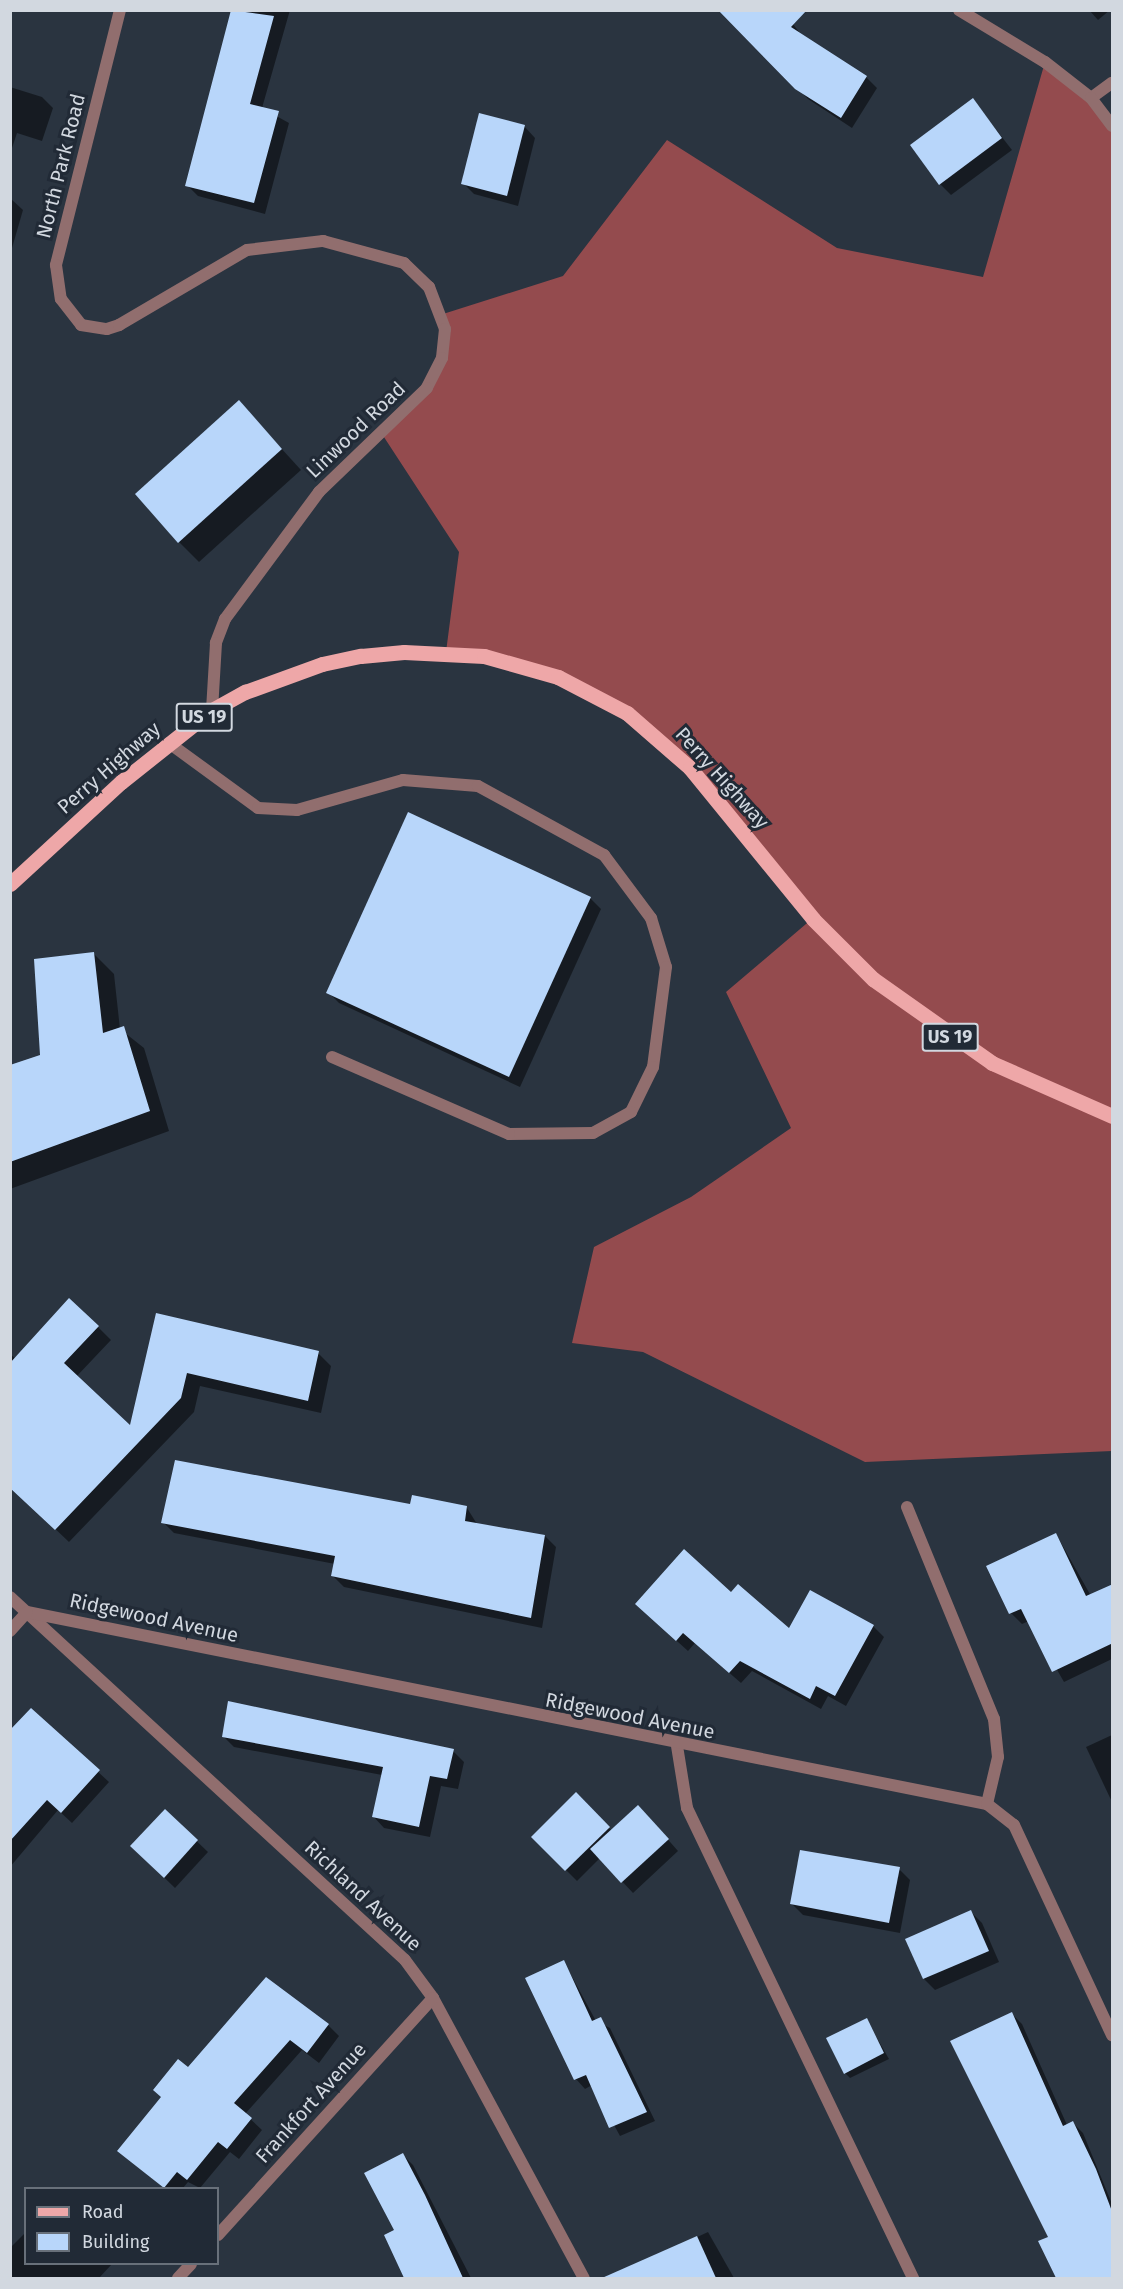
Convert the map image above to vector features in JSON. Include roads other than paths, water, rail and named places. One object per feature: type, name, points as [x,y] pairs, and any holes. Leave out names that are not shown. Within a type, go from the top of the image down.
[{"type":"main road","name":"Perry Highway","points":[[10,884],[169,743],[212,710],[322,664],[404,652],[484,656],[558,677],[627,713],[659,739],[722,803],[827,934],[911,1010],[992,1063],[1113,1116]]},
{"type":"street","name":"North Park Road","points":[[81,325],[61,298],[56,265],[120,10]]},
{"type":"street","points":[[959,10],[1045,62],[1091,98],[1113,126]]},
{"type":"street","points":[[1091,98],[1113,83]]},
{"type":"street","name":"Linwood Road","points":[[81,325],[107,329],[119,325],[222,261],[297,241],[352,245],[404,262],[429,287],[442,314],[445,343],[427,388],[319,492],[225,619],[216,643],[212,710]]},
{"type":"street","points":[[169,743],[258,808],[297,810],[404,780],[478,786],[604,855],[651,918],[666,967],[653,1067],[631,1112],[593,1133],[509,1134],[332,1057]]},
{"type":"street","points":[[907,1507],[994,1719],[998,1757],[987,1804]]},
{"type":"street","name":"Ridgewood Avenue","points":[[10,1597],[27,1612],[677,1746],[987,1804],[1014,1825],[1113,2035]]},
{"type":"street","points":[[10,1631],[27,1612]]},
{"type":"street","name":"Richland Avenue","points":[[27,1612],[405,1960],[433,1998],[584,2278]]},
{"type":"street","points":[[677,1746],[687,1808],[913,2278]]},
{"type":"street","name":"Frankfort Avenue","points":[[219,2234],[433,1998]]},
{"type":"street","points":[[178,2278],[190,2265]]}]
